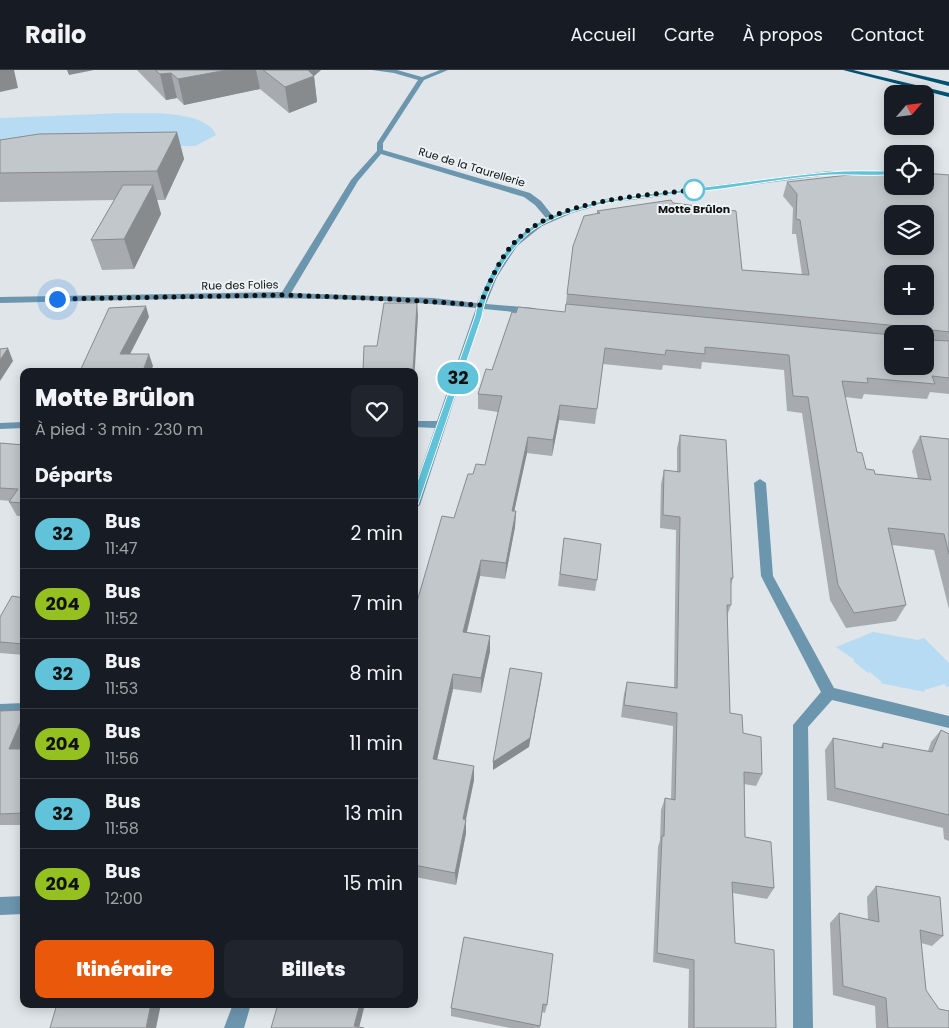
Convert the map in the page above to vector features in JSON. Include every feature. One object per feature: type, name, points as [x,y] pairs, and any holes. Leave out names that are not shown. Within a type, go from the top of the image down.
[{"type":"main road","points":[[846,70],[949,95]]},
{"type":"main road","points":[[890,70],[949,84]]},
{"type":"street","points":[[375,70],[394,71],[422,79]]},
{"type":"street","points":[[285,295],[354,180],[380,150],[380,143],[422,79],[445,70]]},
{"type":"street","name":"Rue de la Taurellerie","points":[[380,150],[527,195],[538,203],[550,218]]},
{"type":"street","points":[[418,494],[478,316],[480,305],[499,265],[514,242],[531,229],[550,218],[606,201],[830,174],[884,173]]},
{"type":"street","name":"Rue des Folies","points":[[0,300],[285,295],[480,305],[540,312]]},
{"type":"street","points":[[418,424],[442,425]]},
{"type":"street","points":[[0,426],[20,425]]},
{"type":"street","points":[[760,483],[767,576],[829,693],[949,722]]},
{"type":"street","points":[[803,1028],[800,725],[829,693]]},
{"type":"street","points":[[0,710],[20,709]]},
{"type":"street","points":[[0,906],[20,905]]},
{"type":"street","points":[[234,1028],[241,1008]]},
{"type":"shaded area","points":[[161,113],[189,117],[201,121],[210,127],[216,135],[195,146],[96,147],[0,155],[0,118]]},
{"type":"shaded area","points":[[873,632],[918,640],[924,638],[949,663],[949,686],[947,687],[944,684],[924,690],[925,692],[880,683],[882,682],[836,647]]},
{"type":"building","points":[[155,70],[227,70],[178,79],[171,73],[160,74]]},
{"type":"building","points":[[263,70],[308,70],[314,76],[285,87]]},
{"type":"building","points":[[177,132],[157,171],[0,173],[0,140],[39,134]]},
{"type":"building","points":[[884,171],[884,195],[934,195],[934,174],[949,175],[949,332],[934,330],[934,325],[889,325],[567,294],[573,246],[584,216],[600,213],[597,211],[671,200],[673,203],[736,211],[742,270],[809,275],[800,220],[796,219],[797,194],[787,182]]},
{"type":"building","points":[[123,185],[153,185],[124,239],[91,240]]},
{"type":"building","points":[[384,303],[417,303],[413,368],[363,368],[364,346],[377,346]]},
{"type":"building","points":[[566,304],[884,334],[884,375],[934,375],[934,340],[949,341],[949,378],[932,376],[935,384],[867,378],[868,383],[842,381],[857,452],[862,453],[866,469],[874,470],[875,474],[931,480],[920,436],[949,439],[949,554],[944,534],[888,528],[906,605],[854,613],[838,585],[808,397],[793,396],[789,355],[705,347],[705,354],[666,350],[665,355],[605,348],[597,409],[560,405],[553,440],[528,437],[512,511],[516,511],[506,563],[481,560],[463,632],[490,636],[481,678],[453,674],[433,759],[474,766],[463,819],[466,820],[455,873],[418,866],[418,598],[442,516],[454,518],[468,474],[473,474],[476,464],[485,465],[502,396],[478,394],[486,369],[492,370],[512,312],[516,313],[518,307],[565,312]]},
{"type":"building","points":[[146,306],[120,354],[149,354],[144,368],[81,368],[109,308]]},
{"type":"building","points":[[8,348],[0,360],[0,349]]},
{"type":"building","points":[[680,435],[726,440],[733,578],[731,578],[731,605],[727,605],[730,713],[742,715],[743,733],[761,737],[762,774],[744,772],[745,837],[771,842],[774,888],[732,882],[735,943],[774,950],[776,1028],[694,1028],[694,960],[657,953],[665,798],[675,800],[677,713],[624,705],[627,682],[677,688],[680,517],[663,515],[664,470],[680,472]]},
{"type":"building","points":[[0,443],[20,445],[20,503],[9,502],[18,489],[0,488]]},
{"type":"building","points":[[564,538],[601,544],[597,580],[560,574]]},
{"type":"building","points":[[12,596],[20,597],[20,644],[0,642],[0,617]]},
{"type":"building","points":[[510,668],[542,673],[530,738],[493,762]]},
{"type":"building","points":[[20,710],[20,723],[9,749],[20,749],[20,813],[0,814],[0,711]]},
{"type":"building","points":[[941,730],[949,734],[949,815],[835,788],[833,738],[883,748],[883,743],[932,752]]},
{"type":"building","points":[[876,886],[940,897],[943,936],[920,930],[926,990],[939,1009],[949,1011],[949,1028],[888,1028],[886,998],[843,986],[839,913],[879,922]]},
{"type":"building","points":[[464,937],[553,954],[547,1005],[543,1004],[540,1026],[451,1008]]},
{"type":"building","points":[[56,1008],[150,1008],[146,1028],[50,1028]]},
{"type":"building","points":[[277,1008],[359,1008],[354,1026],[364,1028],[271,1028]]},
{"type":"bus line","name":"32","points":[[418,494],[478,316],[480,305],[506,252],[514,242],[531,229],[550,218],[574,209],[606,201],[830,174],[884,173]]},
{"type":"place","name":"Motte Brûlon","points":[[694,190]]},
{"type":"route","points":[[57,299],[285,295],[434,301],[480,305],[506,252],[514,242],[550,218],[574,209],[606,201],[701,189],[694,190]]}]
